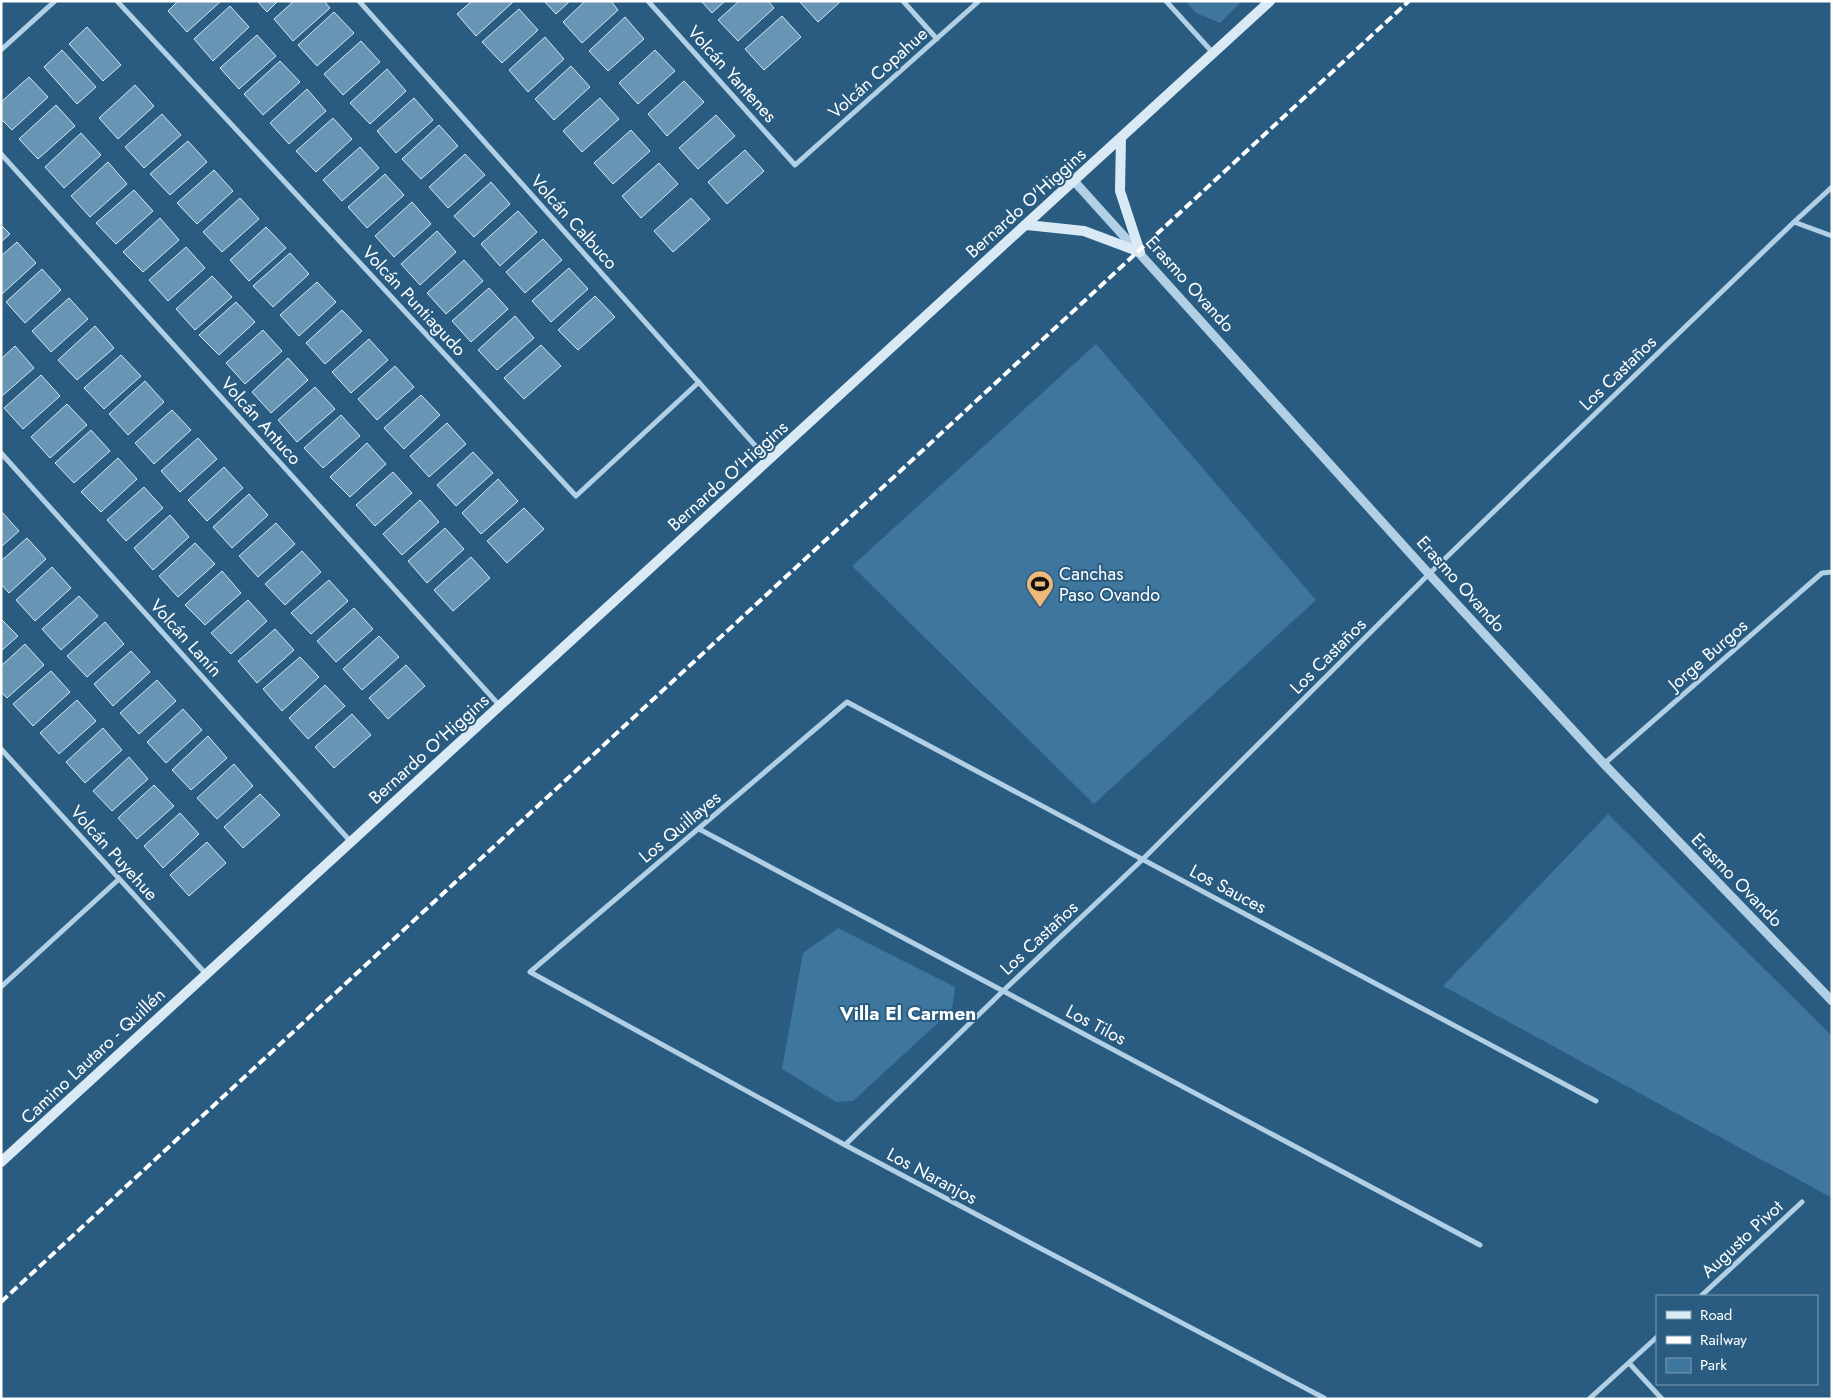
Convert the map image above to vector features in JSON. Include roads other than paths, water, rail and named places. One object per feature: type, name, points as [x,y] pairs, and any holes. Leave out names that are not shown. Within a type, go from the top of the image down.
[{"type":"main road","name":"Bernardo O'Higgins","points":[[206,974],[1270,1]]},
{"type":"main road","points":[[1121,138],[1120,191],[1140,252]]},
{"type":"main road","points":[[1027,225],[1084,230],[1140,252]]},
{"type":"main road","name":"Camino Lautaro - Quillén","points":[[1,1162],[206,974]]},
{"type":"street","points":[[1,50],[55,1]]},
{"type":"street","name":"Volcán Puntiagudo","points":[[117,1],[576,496],[698,382]]},
{"type":"street","name":"Volcán Calbuco","points":[[359,1],[769,460]]},
{"type":"street","name":"Volcán Yantenes","points":[[648,1],[795,165]]},
{"type":"street","points":[[904,1],[937,39]]},
{"type":"street","name":"Volcán Copahue","points":[[795,165],[979,1]]},
{"type":"street","points":[[1166,1],[1214,54]]},
{"type":"street","name":"Volcán Antuco","points":[[1,154],[500,706]]},
{"type":"street","name":"Erasmo Ovando","points":[[1074,181],[1429,574],[1604,764],[1832,1002]]},
{"type":"street","name":"Los Castaños","points":[[845,1145],[1002,991],[1143,859],[1429,574],[1832,187]]},
{"type":"street","points":[[1794,222],[1832,236]]},
{"type":"street","name":"Volcán Lanín","points":[[1,453],[351,842]]},
{"type":"street","name":"Jorge Burgos","points":[[1604,764],[1822,573],[1832,572]]},
{"type":"street","name":"Los Sauces","points":[[847,702],[1596,1102]]},
{"type":"street","name":"Los Quillayes","points":[[530,972],[847,702]]},
{"type":"street","name":"Volcán Puyehue","points":[[1,749],[206,974]]},
{"type":"street","name":"Los Tilos","points":[[699,829],[1480,1245]]},
{"type":"street","points":[[1,987],[120,879]]},
{"type":"street","name":"Los Naranjos","points":[[530,972],[845,1145],[1324,1398]]},
{"type":"street","name":"Augusto Pivot","points":[[1702,1295],[1802,1202]]},
{"type":"street","points":[[1589,1399],[1656,1338]]},
{"type":"street","points":[[1629,1363],[1662,1399]]},
{"type":"railway","points":[[1,1302],[1409,1]]},
{"type":"place","name":"Canchas Paso Ovando","points":[[1040,608]]},
{"type":"district","name":"Villa El Carmen","points":[[908,1013]]}]
